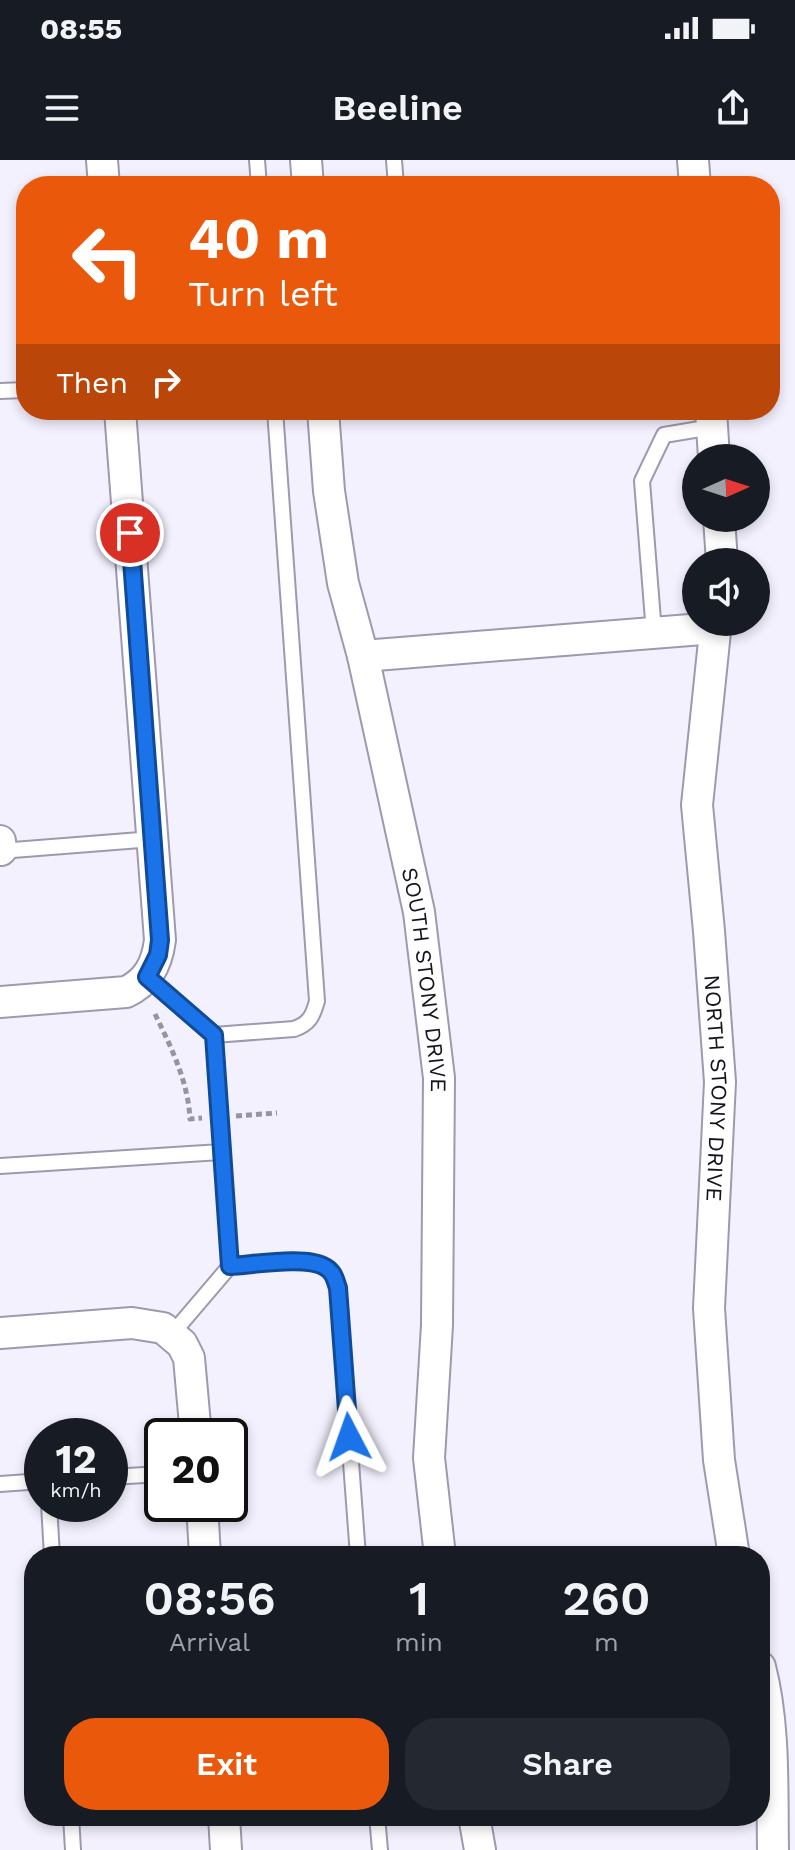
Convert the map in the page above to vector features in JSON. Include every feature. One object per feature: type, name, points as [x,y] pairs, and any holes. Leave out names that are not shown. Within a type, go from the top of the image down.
[{"type":"street","points":[[0,1002],[126,992],[147,977],[158,955],[160,940],[153,839],[121,420]]},
{"type":"street","name":"SOUTH STONY DRIVE","points":[[324,420],[329,491],[343,583],[363,656],[419,912],[439,1078],[437,1325],[429,1458],[439,1546]]},
{"type":"street","points":[[711,420],[713,444]]},
{"type":"street","points":[[363,656],[682,629]]},
{"type":"street","name":"NORTH STONY DRIVE","points":[[715,636],[697,805],[720,1082],[709,1308],[719,1460],[732,1546]]},
{"type":"street","points":[[0,841],[0,850]]},
{"type":"street","points":[[0,1333],[132,1323],[149,1324],[172,1334],[189,1358],[194,1418]]},
{"type":"street","points":[[203,1522],[204,1546]]},
{"type":"street","points":[[770,1755],[773,1850]]},
{"type":"street","points":[[225,1826],[226,1850]]},
{"type":"street","points":[[476,1826],[480,1850]]},
{"type":"lane","points":[[147,977],[214,1035],[294,1029],[306,1025],[317,1001],[276,420]]},
{"type":"lane","points":[[654,633],[642,481],[664,435],[708,420]]},
{"type":"lane","points":[[0,850],[153,839]]},
{"type":"lane","points":[[172,1334],[230,1266],[214,1035]]},
{"type":"lane","points":[[0,1166],[221,1152]]},
{"type":"lane","points":[[230,1266],[309,1262],[323,1264],[333,1273],[338,1288],[357,1546]]},
{"type":"lane","points":[[0,1484],[24,1482]]},
{"type":"lane","points":[[50,1522],[51,1546]]},
{"type":"lane","points":[[72,1826],[73,1850]]},
{"type":"lane","points":[[378,1826],[380,1850]]},
{"type":"route","points":[[130,533],[160,940],[158,955],[147,977],[214,1035],[230,1266],[309,1262],[323,1264],[333,1273],[338,1288],[349,1437]]}]
